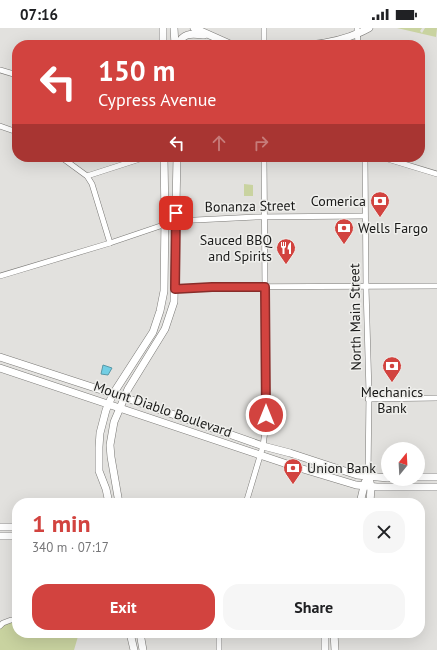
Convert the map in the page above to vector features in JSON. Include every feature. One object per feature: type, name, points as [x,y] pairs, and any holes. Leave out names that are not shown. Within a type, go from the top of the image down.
[{"type":"main road","points":[[163,28],[163,40]]},
{"type":"main road","points":[[174,28],[175,40]]},
{"type":"main road","points":[[194,28],[220,40]]},
{"type":"main road","points":[[335,40],[369,28]]},
{"type":"main road","points":[[180,40],[187,34],[210,36]]},
{"type":"main road","points":[[104,498],[99,447],[100,433],[108,404],[153,332],[160,311],[164,291],[164,162]]},
{"type":"main road","points":[[118,498],[111,457],[110,444],[112,432],[119,408],[165,329],[174,302],[176,162]]},
{"type":"main road","name":"Mount Diablo Boulevard","points":[[0,357],[263,446],[290,453],[356,475],[381,478]]},
{"type":"main road","name":"Mount Diablo Boulevard","points":[[0,368],[311,472],[371,487],[437,487]]},
{"type":"main road","points":[[361,498],[363,486],[368,477]]},
{"type":"main road","points":[[368,477],[371,487],[370,498]]},
{"type":"main road","points":[[425,478],[437,477]]},
{"type":"main road","points":[[102,480],[108,498]]},
{"type":"main road","points":[[0,527],[12,527]]},
{"type":"main road","points":[[0,536],[12,536]]},
{"type":"main road","points":[[131,638],[134,650]]},
{"type":"main road","points":[[141,638],[143,650]]},
{"type":"main road","points":[[325,638],[325,650]]},
{"type":"main road","points":[[334,638],[335,650]]},
{"type":"street","points":[[264,28],[264,40]]},
{"type":"street","points":[[0,70],[12,74]]},
{"type":"street","points":[[0,126],[12,130]]},
{"type":"street","points":[[68,162],[87,176],[92,184],[110,243]]},
{"type":"street","points":[[87,176],[130,162]]},
{"type":"street","points":[[247,498],[263,446],[266,423],[264,162]]},
{"type":"street","name":"North Main Street","points":[[365,162],[368,477]]},
{"type":"street","points":[[397,162],[437,174]]},
{"type":"street","name":"Bonanza Street","points":[[0,276],[110,243],[175,221],[265,217],[365,216]]},
{"type":"street","points":[[175,289],[212,287],[437,286]]},
{"type":"street","points":[[368,400],[437,398]]},
{"type":"street","points":[[0,626],[11,620]]},
{"type":"street","points":[[219,638],[220,650]]},
{"type":"green space","points":[[397,28],[422,28],[420,31],[422,33],[425,28],[437,28],[436,37]]},
{"type":"green space","points":[[244,184],[253,185],[253,196],[244,196]]},
{"type":"green space","points":[[12,620],[12,638],[78,638],[74,650],[0,650],[0,626]]},
{"type":"water","points":[[103,365],[112,368],[108,375],[101,374]]},
{"type":"place","name":"Comerica","points":[[380,218]]},
{"type":"place","name":"Wells Fargo","points":[[344,245]]},
{"type":"place","name":"Sauced BBQ and Spirits","points":[[286,265]]},
{"type":"place","name":"Mechanics Bank","points":[[392,383]]},
{"type":"place","name":"Union Bank","points":[[293,485]]},
{"type":"route","points":[[176,213],[174,260],[175,289],[265,287],[266,415]]}]
